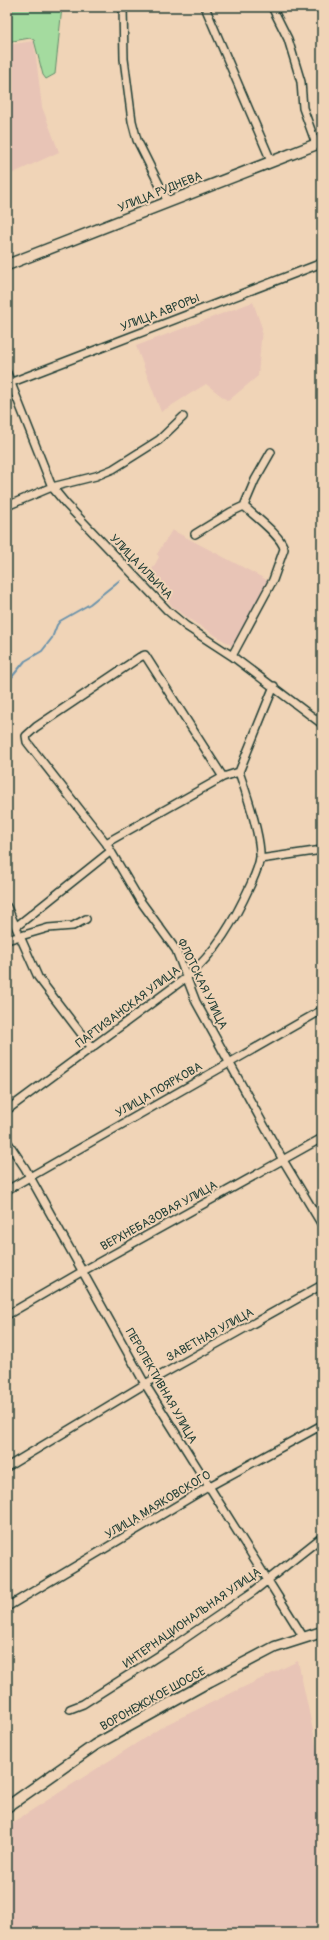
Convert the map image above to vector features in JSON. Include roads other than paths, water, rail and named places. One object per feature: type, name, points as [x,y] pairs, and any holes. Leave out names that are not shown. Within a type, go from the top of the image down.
[{"type":"main road","name":"УЛИЦА РУДНЕВА","points":[[7,265],[319,143]]},
{"type":"main road","name":"ВОРОНЕЖСКОЕ ШОССЕ","points":[[7,1808],[95,1745],[275,1647],[322,1632]]},
{"type":"street","points":[[123,7],[124,59],[132,121],[137,140],[168,202]]},
{"type":"street","points":[[205,7],[270,161]]},
{"type":"street","points":[[272,7],[288,39],[301,82],[303,108],[319,143]]},
{"type":"street","name":"УЛИЦА АВРОРЫ","points":[[9,383],[322,263]]},
{"type":"street","name":"УЛИЦА ИЛЬИЧА","points":[[7,373],[9,383],[52,487],[66,504],[168,611],[186,626],[274,686],[322,724]]},
{"type":"street","points":[[7,506],[52,487],[96,476],[113,469],[155,444],[183,417]]},
{"type":"street","points":[[195,534],[231,512],[244,506],[261,467],[271,452]]},
{"type":"street","points":[[232,656],[273,580],[284,549],[283,544],[278,538],[244,506]]},
{"type":"street","name":"ФЛОТСКАЯ УЛИЦА","points":[[223,778],[145,655],[36,727],[26,736],[27,742],[106,843],[139,899],[176,950],[194,997],[283,1160],[322,1225]]},
{"type":"street","points":[[274,686],[239,772],[248,798],[260,859],[322,850]]},
{"type":"street","points":[[106,843],[223,778],[239,772]]},
{"type":"street","points":[[17,926],[111,851]]},
{"type":"street","name":"ПАРТИЗАНСКАЯ УЛИЦА","points":[[7,1110],[186,978],[204,962],[230,926],[252,881],[260,859]]},
{"type":"street","points":[[7,907],[17,926],[19,936],[45,987],[92,1048]]},
{"type":"street","points":[[7,940],[48,928],[73,926],[86,919]]},
{"type":"street","name":"УЛИЦА ПОЯРКОВА","points":[[7,1190],[322,1010]]},
{"type":"street","name":"ВЕРХНЕБАЗОВАЯ УЛИЦА","points":[[7,1315],[322,1138]]},
{"type":"street","name":"ПЕРСПЕКТИВНАЯ УЛИЦА","points":[[7,1141],[30,1177],[146,1384],[208,1487],[304,1638]]},
{"type":"street","name":"ЗАВЕТНАЯ УЛИЦА","points":[[7,1467],[146,1384],[322,1285]]},
{"type":"street","name":"УЛИЦА МАЯКОВСКОГО","points":[[7,1607],[208,1487],[322,1425]]},
{"type":"street","name":"ИНТЕРНАЦИОНАЛЬНАЯ УЛИЦА","points":[[70,1709],[83,1704],[171,1648],[268,1580],[322,1537]]},
{"type":"waterway","points":[[7,683],[25,661],[42,651],[52,638],[60,621],[90,604],[120,580]]}]
